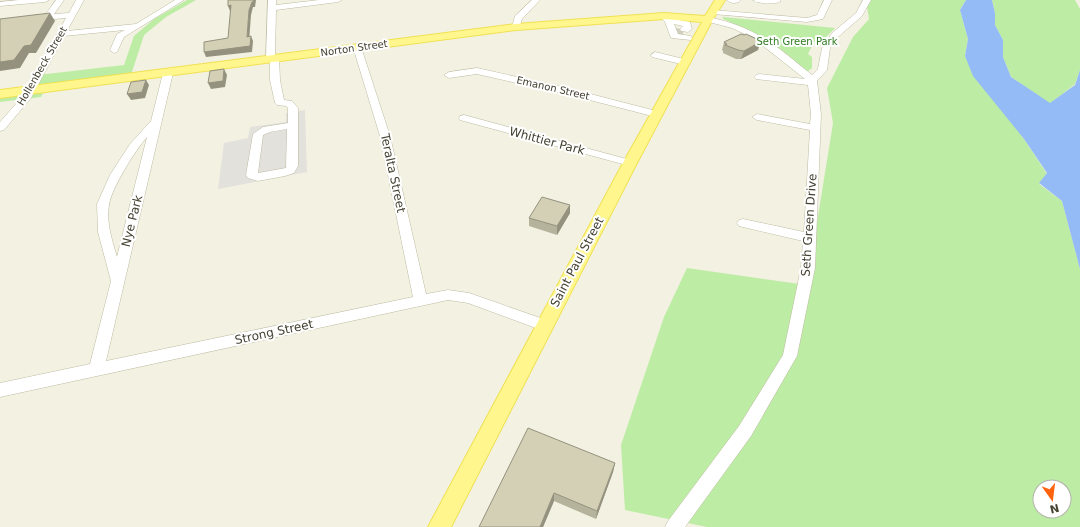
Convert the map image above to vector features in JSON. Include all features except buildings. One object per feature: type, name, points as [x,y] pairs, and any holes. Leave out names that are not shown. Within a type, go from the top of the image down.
[{"type":"main road","name":"Saint Paul Street","points":[[439,527],[544,325],[685,62],[689,33],[710,15],[720,0]]},
{"type":"main road","name":"Norton Street","points":[[0,94],[516,27],[671,27],[710,15]]},
{"type":"street","points":[[0,4],[45,0]]},
{"type":"street","points":[[48,17],[60,0]]},
{"type":"street","name":"Hollenbeck Street","points":[[0,128],[22,104],[80,0]]},
{"type":"street","points":[[114,50],[120,36],[180,0]]},
{"type":"street","points":[[292,125],[267,130],[258,134],[252,175],[258,177],[290,170],[292,166],[293,108],[290,103],[280,103],[272,59],[272,4],[338,0]]},
{"type":"street","points":[[516,27],[518,18],[536,0]]},
{"type":"street","points":[[731,0],[737,0]]},
{"type":"street","points":[[757,0],[777,1]]},
{"type":"street","points":[[710,15],[807,20],[820,17],[828,0]]},
{"type":"street","points":[[812,82],[822,70],[826,48],[859,14],[867,0]]},
{"type":"street","points":[[0,22],[72,15]]},
{"type":"street","points":[[710,15],[736,26],[758,38],[780,53],[812,82]]},
{"type":"street","points":[[687,24],[689,33],[674,36],[671,27],[687,24]]},
{"type":"street","points":[[61,34],[138,26]]},
{"type":"street","name":"Teralta Street","points":[[357,47],[385,136],[420,300]]},
{"type":"street","points":[[655,55],[685,62]]},
{"type":"street","name":"Emanon Street","points":[[449,75],[477,71],[571,92],[656,114]]},
{"type":"street","name":"Nye Park","points":[[96,370],[168,73]]},
{"type":"street","points":[[759,77],[812,82]]},
{"type":"street","name":"Seth Green Drive","points":[[674,527],[745,431],[790,356],[808,268],[816,114],[812,82]]},
{"type":"street","points":[[757,117],[815,128]]},
{"type":"street","name":"Whittier Park","points":[[464,118],[630,163]]},
{"type":"street","points":[[117,282],[104,232],[103,204],[116,175],[135,144],[156,122]]},
{"type":"street","points":[[743,223],[810,238]]},
{"type":"street","name":"Strong Street","points":[[0,390],[448,295],[461,295],[544,325]]},
{"type":"green space","points":[[187,0],[196,0],[166,17],[144,35],[130,78],[45,89],[41,97],[0,102],[0,94],[30,91],[38,75],[124,65],[134,36],[154,19]]},
{"type":"green space","points":[[866,0],[966,0],[960,10],[968,39],[965,56],[1047,174],[1039,184],[1062,201],[1080,269],[1080,527],[707,527],[625,510],[621,445],[664,317],[687,268],[807,285],[833,123],[827,88],[853,37],[869,19]]},
{"type":"green space","points":[[992,0],[1075,0],[1080,9],[1080,70],[1075,84],[1050,104],[1011,77],[1003,57],[1003,40],[995,25],[995,13]]},
{"type":"green space","name":"Seth Green Park","points":[[723,17],[835,28],[820,43],[814,42],[808,54],[812,57],[812,68],[807,72],[764,37],[723,19]]},
{"type":"shaded area","points":[[305,110],[307,172],[218,189],[224,143],[248,138],[250,127],[286,122],[286,113]]},
{"type":"water","points":[[966,0],[992,0],[995,13],[995,25],[1003,40],[1003,57],[1011,77],[1050,103],[1075,85],[1080,70],[1080,269],[1062,201],[1039,183],[1047,173],[1024,139],[973,76],[965,56],[968,39],[960,10]]},
{"type":"tunnel","points":[[674,32],[685,35]]}]
